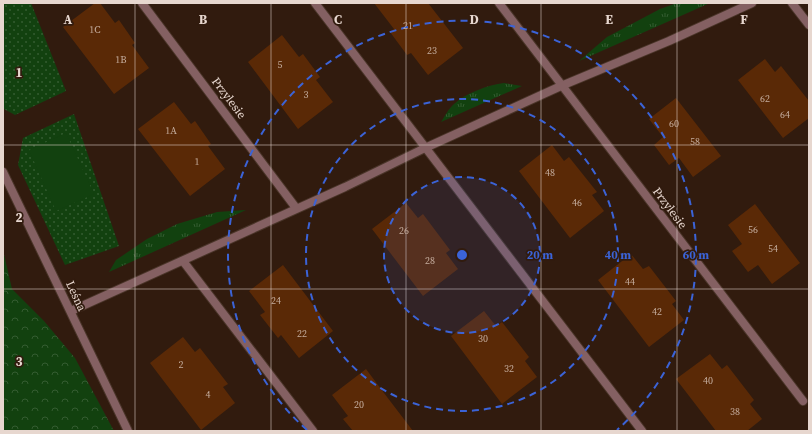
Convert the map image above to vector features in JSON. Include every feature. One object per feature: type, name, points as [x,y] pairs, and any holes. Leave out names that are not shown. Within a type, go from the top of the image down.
[{"type":"street","name":"Przylesie","points":[[142,3],[296,208]]},
{"type":"street","points":[[315,3],[642,431]]},
{"type":"street","name":"Przylesie","points":[[500,3],[561,86],[803,401]]},
{"type":"street","points":[[71,311],[345,187],[425,148],[561,86],[669,41],[752,3]]},
{"type":"street","points":[[792,3],[809,26]]},
{"type":"street","name":"Leśna","points":[[3,172],[128,431]]},
{"type":"street","points":[[183,261],[312,431]]},
{"type":"green space","points":[[3,3],[31,3],[66,91],[15,115],[3,107]]},
{"type":"green space","points":[[677,3],[710,3],[579,61],[607,37],[660,9]]},
{"type":"green space","points":[[504,83],[522,86],[441,122],[452,106],[465,96],[484,88]]},
{"type":"green space","points":[[74,114],[119,246],[65,265],[18,165],[23,138]]},
{"type":"green space","points":[[66,133],[94,194],[56,211],[29,150]]},
{"type":"green space","points":[[246,210],[109,272],[116,260],[147,239],[177,224],[217,212]]},
{"type":"green space","points":[[3,250],[12,289],[44,321],[75,358],[114,431],[3,431]]},
{"type":"building","points":[[95,3],[100,3],[115,23],[119,20],[135,43],[132,45],[149,68],[114,94],[63,27]]},
{"type":"building","points":[[374,3],[428,3],[463,48],[428,75],[411,53],[407,55],[390,32],[394,29]]},
{"type":"building","points":[[282,35],[299,57],[303,54],[320,77],[316,80],[333,102],[298,129],[248,62]]},
{"type":"building","points":[[765,59],[775,72],[781,66],[809,101],[809,118],[783,138],[738,80]]},
{"type":"building","points":[[676,98],[721,156],[693,177],[679,158],[669,165],[654,145],[663,137],[649,119]]},
{"type":"building","points":[[174,102],[191,124],[195,121],[211,144],[208,146],[225,169],[190,196],[138,129]]},
{"type":"building","points":[[552,145],[564,161],[569,157],[597,192],[592,195],[604,211],[570,238],[519,171]]},
{"type":"building","points":[[406,203],[418,218],[423,214],[450,250],[446,253],[458,269],[423,296],[372,229]]},
{"type":"building","points":[[755,204],[800,263],[772,284],[758,265],[748,272],[732,251],[742,244],[728,225]]},
{"type":"building","points":[[631,254],[643,269],[649,266],[676,301],[672,304],[684,320],[649,347],[598,280]]},
{"type":"building","points":[[283,265],[333,331],[299,358],[281,335],[278,338],[260,315],[265,312],[249,291]]},
{"type":"building","points":[[484,311],[496,326],[502,322],[529,357],[525,361],[537,377],[502,404],[451,336]]},
{"type":"building","points":[[183,337],[195,352],[200,348],[228,384],[223,387],[235,403],[201,430],[150,363]]},
{"type":"building","points":[[710,354],[722,369],[727,365],[754,400],[750,404],[762,419],[747,431],[716,431],[676,379]]},
{"type":"building","points":[[366,369],[413,431],[353,431],[343,419],[348,416],[332,395]]}]
